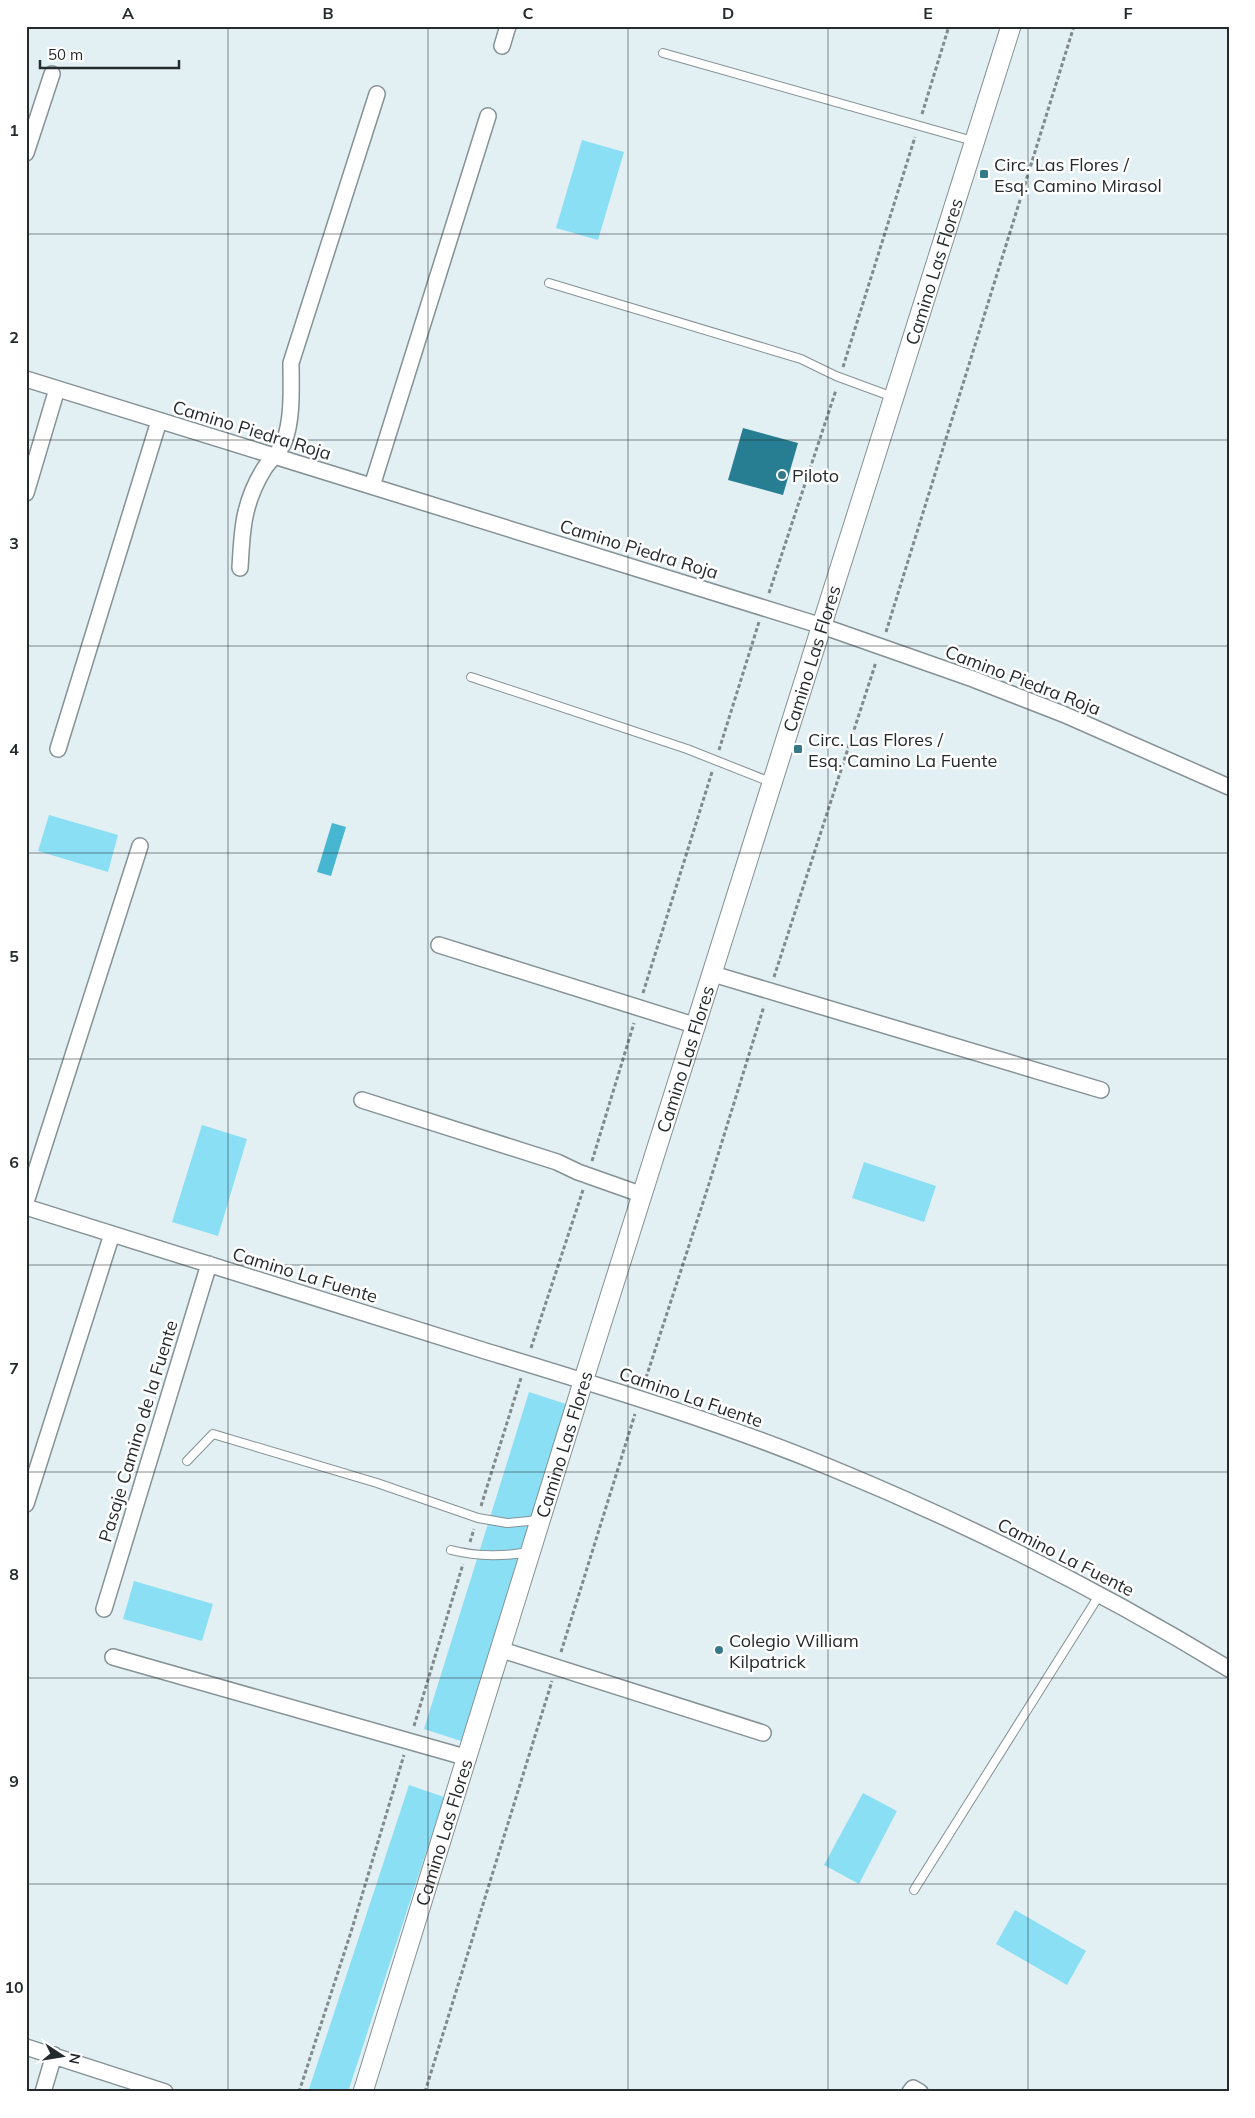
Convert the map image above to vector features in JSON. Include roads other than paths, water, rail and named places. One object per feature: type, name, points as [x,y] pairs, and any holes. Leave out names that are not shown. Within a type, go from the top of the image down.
[{"type":"street","points":[[502,46],[508,26]]},
{"type":"street","name":"Camino Las Flores","points":[[363,2092],[642,1195],[697,1026],[1011,26]]},
{"type":"street","points":[[26,153],[52,74]]},
{"type":"street","points":[[240,568],[247,503],[272,456],[284,444],[292,397],[291,363],[377,94]]},
{"type":"street","points":[[372,486],[488,116]]},
{"type":"street","name":"Camino Piedra Roja","points":[[26,379],[764,607],[881,646],[1063,714],[1229,787]]},
{"type":"street","points":[[26,493],[58,389]]},
{"type":"street","points":[[58,749],[159,421]]},
{"type":"street","points":[[26,1202],[140,846]]},
{"type":"street","points":[[439,946],[697,1026]]},
{"type":"street","points":[[713,974],[1101,1090]]},
{"type":"street","points":[[362,1100],[556,1162],[588,1176],[642,1195]]},
{"type":"street","name":"Camino La Fuente","points":[[26,1207],[640,1397],[766,1442],[889,1492],[967,1527],[1100,1594],[1229,1668]]},
{"type":"street","points":[[26,1504],[112,1234]]},
{"type":"street","name":"Pasaje Camino de la Fuente","points":[[104,1609],[209,1264]]},
{"type":"street","points":[[502,1650],[763,1733]]},
{"type":"street","points":[[113,1657],[468,1758]]},
{"type":"street","points":[[26,2047],[165,2092]]},
{"type":"street","points":[[43,2092],[54,2055]]},
{"type":"street","points":[[910,2092],[913,2088],[920,2092]]},
{"type":"lane","points":[[663,53],[975,142]]},
{"type":"lane","points":[[549,283],[801,359],[840,378],[894,398]]},
{"type":"lane","points":[[471,677],[585,714],[715,760],[773,783]]},
{"type":"lane","points":[[187,1461],[213,1434],[377,1484],[478,1518],[507,1523],[542,1520]]},
{"type":"lane","points":[[451,1550],[488,1556],[510,1556],[531,1551]]},
{"type":"lane","points":[[914,1890],[1100,1594]]},
{"type":"place","name":"Circ. Las Flores / Esq. Camino Mirasol","points":[[984,174]]},
{"type":"place","name":"Piloto","points":[[782,475]]},
{"type":"place","name":"Circ. Las Flores / Esq. Camino La Fuente","points":[[798,749]]},
{"type":"place","name":"Colegio William Kilpatrick","points":[[719,1650]]}]
